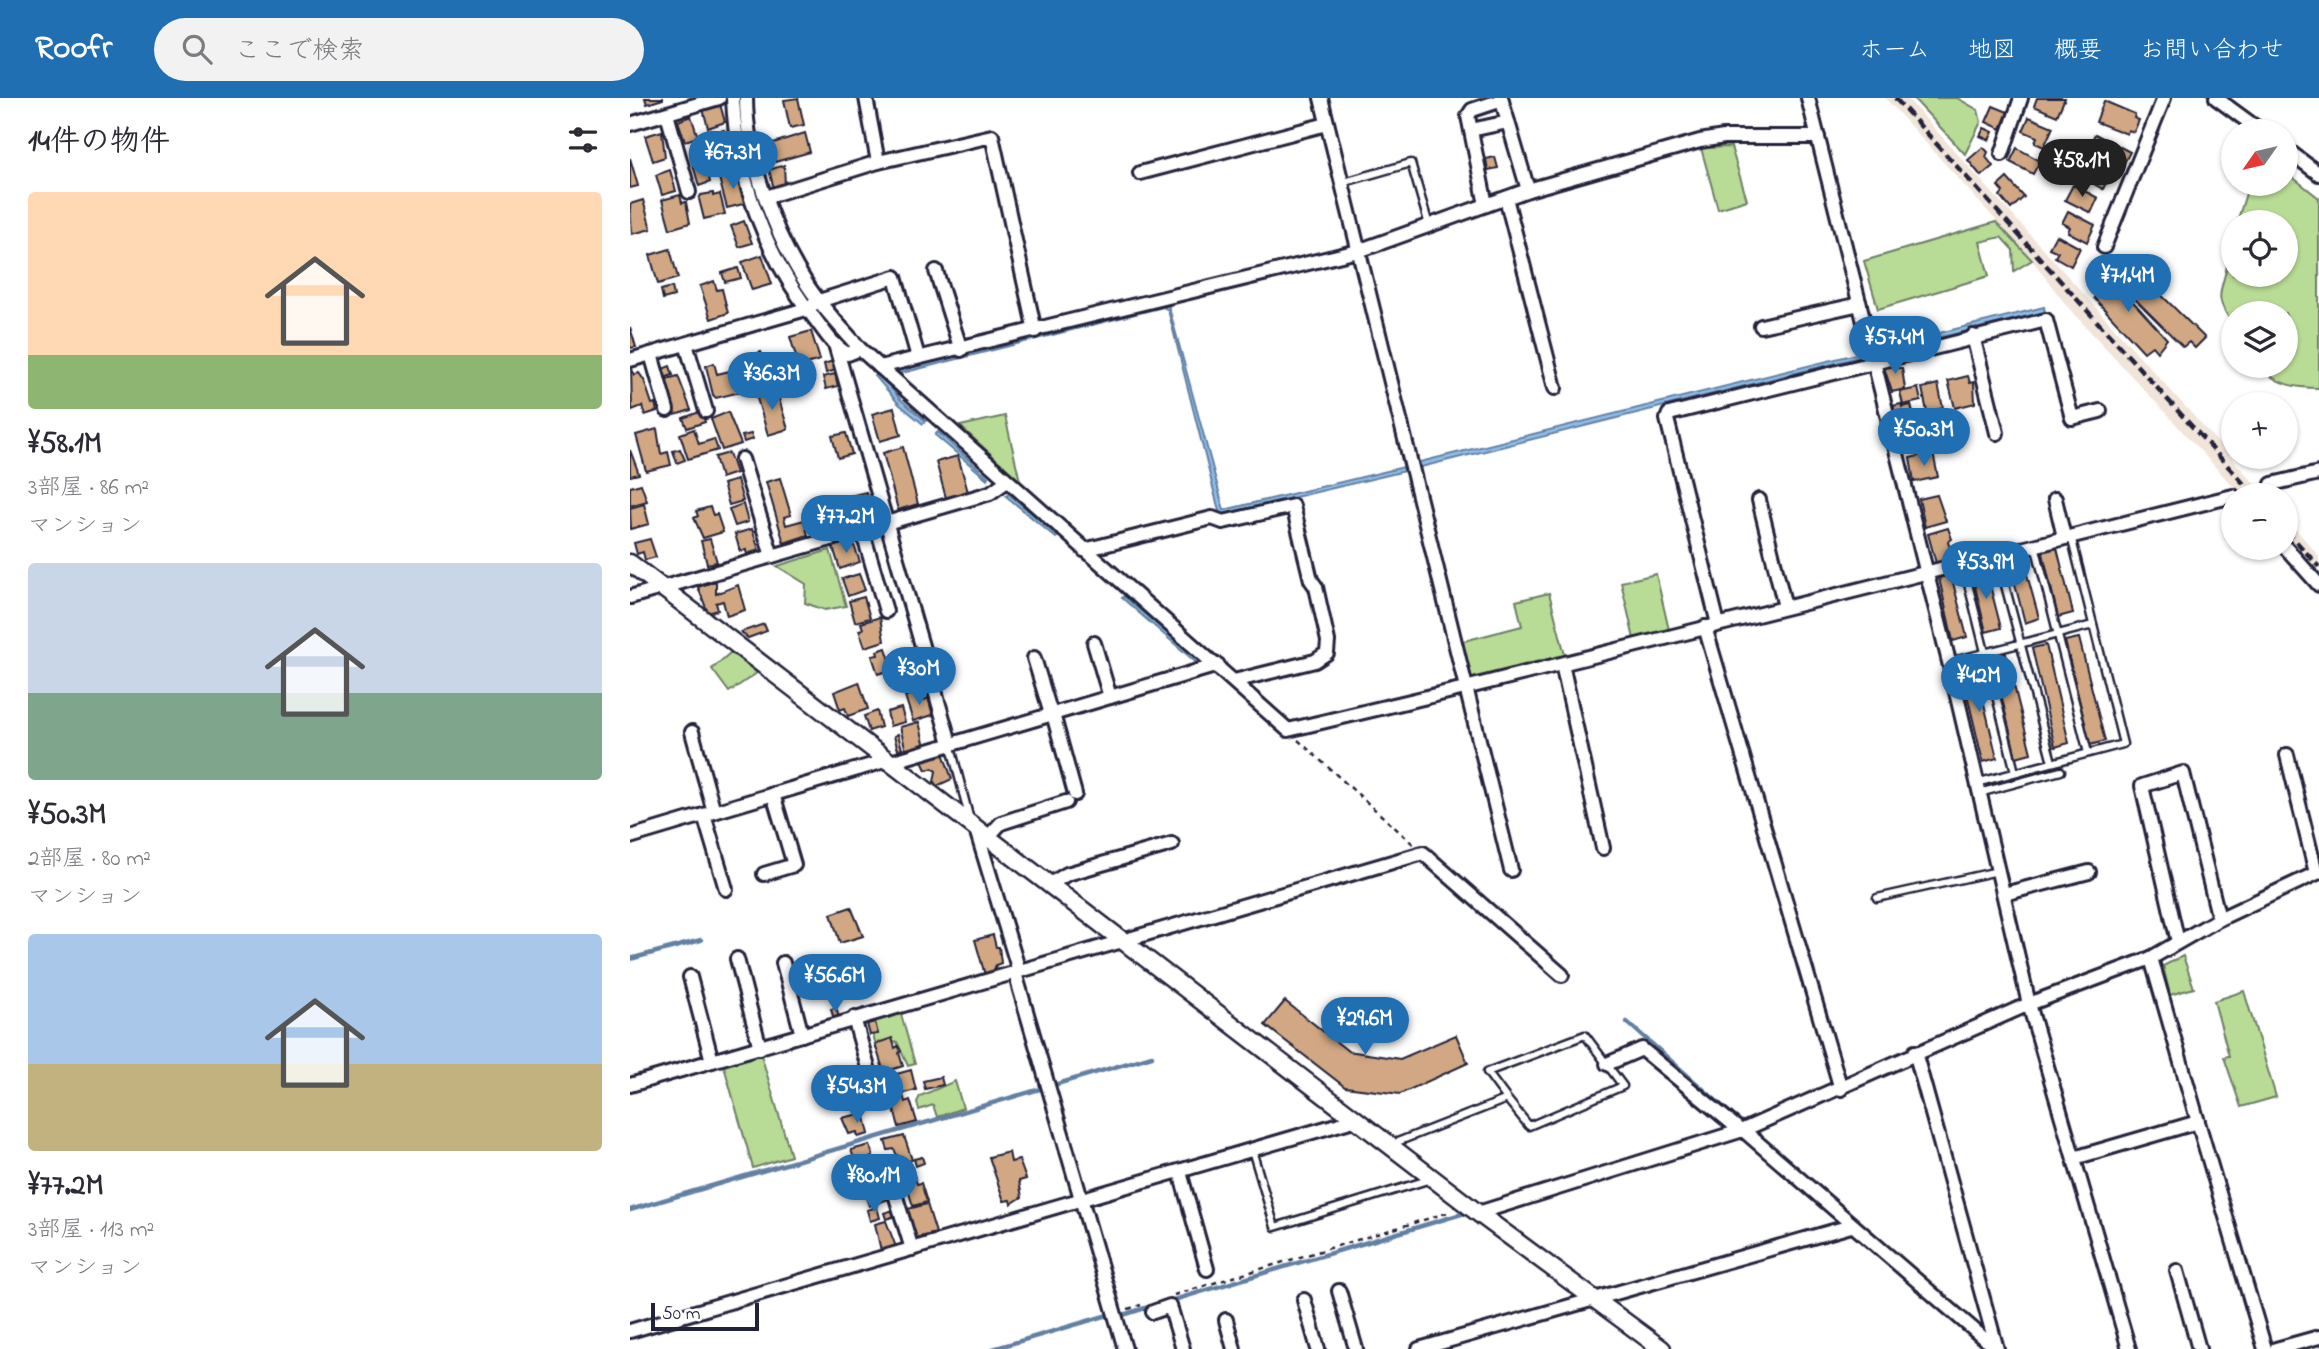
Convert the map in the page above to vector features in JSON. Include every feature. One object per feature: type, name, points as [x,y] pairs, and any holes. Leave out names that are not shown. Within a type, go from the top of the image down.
[{"type":"street","points":[[630,124],[719,98]]},
{"type":"street","points":[[733,98],[737,144],[752,200],[775,257],[806,309],[835,344],[848,354],[860,349]]},
{"type":"street","points":[[746,98],[756,163],[765,197],[808,285],[860,349],[1084,550],[1218,665],[1287,730],[2221,499]]},
{"type":"street","points":[[866,98],[878,162]]},
{"type":"street","points":[[1321,98],[1511,870]]},
{"type":"street","points":[[1808,98],[1949,662],[2029,1004],[2129,1349]]},
{"type":"street","points":[[2002,154],[2021,98]]},
{"type":"street","points":[[2104,247],[2164,98]]},
{"type":"street","points":[[2216,98],[2245,119]]},
{"type":"street","points":[[1486,205],[1468,116],[1472,110],[1502,99],[1528,190]]},
{"type":"street","points":[[667,114],[689,192]]},
{"type":"street","points":[[1471,130],[1508,122]]},
{"type":"street","points":[[1140,173],[1327,124]]},
{"type":"street","points":[[765,197],[878,162],[992,136],[1035,331]]},
{"type":"street","points":[[880,367],[961,350],[1358,251],[1528,190],[1712,138],[1818,137]]},
{"type":"street","points":[[2298,158],[2319,174]]},
{"type":"street","points":[[1506,198],[1555,388]]},
{"type":"street","points":[[936,271],[961,350]]},
{"type":"street","points":[[630,360],[806,309],[819,301],[895,277],[918,357]]},
{"type":"street","points":[[1761,326],[1860,304]]},
{"type":"street","points":[[1718,624],[1667,419],[1669,414],[1973,336],[2046,320],[2072,418],[2100,411]]},
{"type":"street","points":[[1973,336],[1997,433]]},
{"type":"street","points":[[686,344],[706,411]]},
{"type":"street","points":[[835,344],[950,743]]},
{"type":"street","points":[[651,354],[667,410]]},
{"type":"street","points":[[742,459],[772,556]]},
{"type":"street","points":[[2276,483],[2319,472]]},
{"type":"street","points":[[630,597],[990,493],[1007,481]]},
{"type":"street","points":[[2055,499],[2068,536]]},
{"type":"street","points":[[1759,500],[1785,607]]},
{"type":"street","points":[[1084,550],[1212,518],[1223,522],[1293,506],[1311,580],[1316,587],[1328,641],[1327,653],[1315,661],[1234,681]]},
{"type":"street","points":[[862,530],[886,611]]},
{"type":"street","points":[[2297,560],[2319,585]]},
{"type":"street","points":[[630,563],[1433,1178],[1662,1349]]},
{"type":"street","points":[[1704,627],[1841,1089]]},
{"type":"street","points":[[1094,643],[1110,697]]},
{"type":"street","points":[[989,836],[1001,824],[1070,798],[1052,714],[1034,658]]},
{"type":"street","points":[[1562,664],[1603,848]]},
{"type":"street","points":[[630,837],[1218,665]]},
{"type":"street","points":[[692,732],[726,889]]},
{"type":"street","points":[[1474,1209],[1742,1130],[1841,1089],[1914,1052],[2029,1004],[2151,958],[2219,919],[2318,873],[2287,755]]},
{"type":"street","points":[[2178,942],[2142,786],[2183,773],[2219,919]]},
{"type":"street","points":[[764,874],[794,864],[773,794]]},
{"type":"street","points":[[973,824],[1125,1349]]},
{"type":"street","points":[[1050,884],[1067,874],[1172,844]]},
{"type":"street","points":[[631,1083],[760,1048],[1423,853],[1562,975]]},
{"type":"street","points":[[2004,894],[2089,872]]},
{"type":"street","points":[[2151,958],[2265,1349]]},
{"type":"street","points":[[737,959],[760,1048]]},
{"type":"street","points":[[783,963],[802,1035]]},
{"type":"street","points":[[690,977],[712,1061]]},
{"type":"street","points":[[855,1018],[878,1103]]},
{"type":"street","points":[[1607,1064],[1642,1049],[1742,1130],[1996,1349]]},
{"type":"street","points":[[1914,1052],[1996,1349]]},
{"type":"street","points":[[630,1331],[1357,1119]]},
{"type":"street","points":[[2074,1158],[2198,1122]]},
{"type":"street","points":[[1180,1172],[1207,1269]]},
{"type":"street","points":[[891,1181],[912,1250]]},
{"type":"street","points":[[1419,1349],[1851,1226]]},
{"type":"street","points":[[2178,1271],[2199,1349]]},
{"type":"street","points":[[1339,1291],[1356,1349]]},
{"type":"street","points":[[1304,1300],[1318,1349]]},
{"type":"street","points":[[1153,1312],[1170,1306],[1183,1349]]},
{"type":"street","points":[[1226,1320],[1234,1349]]},
{"type":"street","points":[[2276,1349],[2314,1342]]},
{"type":"lane","points":[[1341,183],[1411,163],[1429,225]]},
{"type":"lane","points":[[1978,788],[2015,772],[2123,744],[2068,536]]},
{"type":"lane","points":[[2035,545],[2088,753]]},
{"type":"lane","points":[[1997,555],[2052,762]]},
{"type":"lane","points":[[1963,564],[2015,772]]},
{"type":"lane","points":[[1949,662],[2093,625]]},
{"type":"lane","points":[[950,743],[973,824]]},
{"type":"lane","points":[[1978,788],[2061,771]]},
{"type":"lane","points":[[1877,898],[1998,871]]},
{"type":"lane","points":[[1585,1035],[1623,1086],[1529,1126],[1507,1099],[1487,1072],[1585,1035]]},
{"type":"lane","points":[[1391,1145],[1507,1099]]},
{"type":"lane","points":[[1252,1150],[1275,1227],[1433,1178]]},
{"type":"path","points":[[1287,730],[1423,853]]},
{"type":"path","points":[[1167,1297],[1474,1209]]},
{"type":"path","points":[[1114,1313],[1141,1305]]},
{"type":"shaded area","points":[[1885,98],[1907,98],[2221,446],[2221,469],[2242,469],[2254,483],[2230,483],[2066,305],[2032,260]]},
{"type":"shaded area","points":[[2298,532],[2319,556],[2319,580],[2298,556]]},
{"type":"green space","points":[[1913,98],[1957,98],[1978,110],[1981,122],[1965,154]]},
{"type":"green space","points":[[1731,147],[1747,200],[1718,209],[1701,148]]},
{"type":"green space","points":[[2298,181],[2319,198],[2319,388],[2287,384],[2274,378],[2298,378],[2298,301],[2221,302],[2220,293],[2222,287],[2298,287],[2298,210],[2241,210],[2245,196],[2298,196]]},
{"type":"green space","points":[[1996,222],[2032,260],[2014,271],[2013,250],[2001,237],[1980,242],[1989,276],[1878,309],[1864,261]]},
{"type":"green space","points":[[1005,416],[1020,481],[960,426]]},
{"type":"green space","points":[[830,550],[846,606],[825,610],[805,603],[806,584],[777,566]]},
{"type":"green space","points":[[1656,574],[1669,630],[1634,639],[1621,582]]},
{"type":"green space","points":[[1549,593],[1565,655],[1469,679],[1460,642],[1522,626],[1516,601]]},
{"type":"green space","points":[[731,652],[757,673],[729,692],[712,669]]},
{"type":"green space","points":[[2183,956],[2194,988],[2170,995],[2163,966]]},
{"type":"green space","points":[[2244,991],[2276,1097],[2241,1107],[2224,1057],[2229,1056],[2214,1001]]},
{"type":"green space","points":[[901,1014],[915,1064],[908,1066],[897,1042],[877,1047],[868,1022]]},
{"type":"green space","points":[[760,1051],[791,1156],[753,1168],[723,1063]]},
{"type":"green space","points":[[955,1081],[963,1108],[937,1117],[933,1105],[919,1110],[917,1102],[920,1096]]},
{"type":"water","points":[[1168,304],[1224,510],[1404,467],[1405,471],[1220,515],[1168,310],[1163,307],[898,374],[896,370]]},
{"type":"water","points":[[2044,307],[2045,312],[1880,352],[1879,348]]},
{"type":"water","points":[[1864,352],[1864,356],[1417,468],[1416,463]]},
{"type":"water","points":[[879,373],[900,399],[926,421],[923,424],[899,404],[875,376]]},
{"type":"water","points":[[938,432],[988,477],[987,479],[935,435]]},
{"type":"water","points":[[1009,494],[1058,536],[1056,538],[1006,496]]},
{"type":"water","points":[[1124,596],[1202,663],[1199,665],[1122,598]]},
{"type":"building","points":[[645,98],[663,98],[663,99],[647,104]]},
{"type":"building","points":[[798,98],[804,125],[790,128],[784,100]]},
{"type":"building","points":[[2037,98],[2065,98],[2057,116],[2034,106]]},
{"type":"building","points":[[2104,101],[2135,114],[2134,118],[2139,120],[2134,132],[2128,130],[2127,134],[2096,122]]},
{"type":"building","points":[[720,104],[725,122],[708,128],[703,109]]},
{"type":"building","points":[[1993,106],[2008,112],[2001,129],[1986,122]]},
{"type":"building","points":[[691,116],[698,137],[685,141],[678,121]]},
{"type":"building","points":[[2029,117],[2053,127],[2044,147],[2035,143],[2037,137],[2023,131]]},
{"type":"building","points":[[1984,128],[1993,132],[1989,140],[1980,136]]},
{"type":"building","points":[[724,130],[729,152],[724,153],[730,164],[714,168],[707,134]]},
{"type":"building","points":[[662,131],[665,157],[653,161],[645,136]]},
{"type":"building","points":[[805,133],[810,152],[775,162],[770,144]]},
{"type":"building","points":[[2095,134],[2130,152],[2123,165],[2091,149],[2094,145],[2090,143]]},
{"type":"building","points":[[1983,147],[1993,166],[1981,176],[1968,160]]},
{"type":"building","points":[[2017,148],[2040,161],[2033,174],[2010,162]]},
{"type":"building","points":[[704,155],[710,182],[699,186],[691,158]]},
{"type":"building","points":[[1495,157],[1498,168],[1488,170],[1486,159]]},
{"type":"building","points":[[630,158],[638,186],[630,188]]},
{"type":"building","points":[[2085,162],[2096,168],[2099,162],[2113,169],[2103,189],[2078,175]]},
{"type":"building","points":[[784,165],[785,186],[774,189],[769,170]]},
{"type":"building","points":[[670,170],[676,191],[662,195],[656,175]]},
{"type":"building","points":[[737,174],[738,178],[742,176],[747,203],[727,208],[719,178]]},
{"type":"building","points":[[2007,178],[2024,197],[2011,209],[2000,196],[2003,192],[1998,186]]},
{"type":"building","points":[[2073,185],[2098,198],[2091,213],[2065,200]]},
{"type":"building","points":[[713,193],[713,196],[720,194],[725,214],[704,219],[699,199],[701,195]]},
{"type":"building","points":[[680,195],[682,203],[686,202],[690,223],[670,229],[662,200]]},
{"type":"building","points":[[643,200],[651,229],[632,234],[630,204]]},
{"type":"building","points":[[2068,211],[2095,225],[2087,242],[2068,232],[2070,227],[2062,223]]},
{"type":"building","points":[[744,221],[752,243],[739,247],[731,226]]},
{"type":"building","points":[[2056,235],[2080,248],[2071,266],[2055,257],[2058,252],[2049,248]]},
{"type":"building","points":[[670,249],[678,278],[658,284],[650,255]]},
{"type":"building","points":[[762,255],[772,284],[752,290],[742,262]]},
{"type":"building","points":[[2106,267],[2118,279],[2116,283],[2167,339],[2157,352],[2152,346],[2144,352],[2094,298]]},
{"type":"building","points":[[738,268],[741,278],[725,282],[722,273]]},
{"type":"building","points":[[2145,279],[2205,338],[2195,348],[2189,342],[2183,347],[2130,294]]},
{"type":"building","points":[[714,281],[717,290],[722,289],[728,313],[711,319],[700,286]]},
{"type":"building","points":[[672,287],[674,296],[663,299],[661,290]]},
{"type":"building","points":[[630,327],[636,347],[630,348]]},
{"type":"building","points":[[811,331],[820,360],[799,366],[790,337]]},
{"type":"building","points":[[761,352],[771,375],[767,377],[770,386],[757,390],[746,357]]},
{"type":"building","points":[[833,361],[836,370],[826,373],[824,364]]},
{"type":"building","points":[[1896,361],[1898,368],[1902,368],[1905,389],[1892,392],[1883,364]]},
{"type":"building","points":[[714,363],[717,374],[734,370],[740,392],[716,398],[713,395],[706,366]]},
{"type":"building","points":[[631,365],[634,375],[639,373],[644,380],[657,411],[645,415],[642,406],[632,410]]},
{"type":"building","points":[[670,366],[673,375],[664,378],[660,370]]},
{"type":"building","points":[[810,367],[812,373],[799,377],[797,371]]},
{"type":"building","points":[[835,374],[838,386],[826,389],[823,377]]},
{"type":"building","points":[[678,376],[691,410],[675,415],[664,380]]},
{"type":"building","points":[[1968,376],[1970,383],[1974,382],[1975,403],[1955,408],[1948,381]]},
{"type":"building","points":[[1938,384],[1943,408],[1927,412],[1922,388]]},
{"type":"building","points":[[1918,388],[1921,401],[1903,405],[1900,392]]},
{"type":"building","points":[[776,389],[788,429],[768,435],[756,395]]},
{"type":"building","points":[[1901,404],[1902,407],[1911,405],[1915,421],[1899,425],[1893,406]]},
{"type":"building","points":[[894,408],[901,435],[880,441],[872,414]]},
{"type":"building","points":[[702,411],[705,422],[687,428],[683,418]]},
{"type":"building","points":[[728,412],[741,444],[722,450],[711,419]]},
{"type":"building","points":[[657,429],[661,454],[668,452],[671,465],[646,471],[636,435]]},
{"type":"building","points":[[694,429],[699,444],[714,439],[718,450],[688,459],[680,434]]},
{"type":"building","points":[[846,433],[852,454],[838,458],[832,436]]},
{"type":"building","points":[[751,434],[753,439],[744,442],[742,436]]},
{"type":"building","points":[[903,447],[918,504],[898,510],[883,453]]},
{"type":"building","points":[[680,449],[685,460],[677,463],[673,451]]},
{"type":"building","points":[[630,450],[639,474],[630,476]]},
{"type":"building","points":[[729,453],[736,473],[721,478],[715,457]]},
{"type":"building","points":[[1933,453],[1938,477],[1914,482],[1910,458]]},
{"type":"building","points":[[958,456],[968,492],[946,498],[936,462]]},
{"type":"building","points":[[780,478],[791,515],[784,517],[786,525],[804,520],[808,535],[784,543],[766,482]]},
{"type":"building","points":[[737,480],[743,501],[729,505],[723,484]]},
{"type":"building","points":[[641,484],[647,501],[630,506],[630,487]]},
{"type":"building","points":[[866,492],[876,519],[863,522],[862,515],[855,517],[854,513],[851,514],[846,497]]},
{"type":"building","points":[[1937,495],[1946,521],[1925,527],[1919,499]]},
{"type":"building","points":[[644,504],[649,524],[631,529],[630,508]]},
{"type":"building","points":[[743,504],[748,522],[735,526],[729,509]]},
{"type":"building","points":[[710,507],[713,515],[717,514],[723,532],[703,538],[694,518],[698,516],[696,511]]},
{"type":"building","points":[[861,518],[862,525],[853,527],[852,520]]},
{"type":"building","points":[[1948,528],[1952,539],[1948,542],[1954,559],[1936,563],[1928,534]]},
{"type":"building","points":[[752,529],[759,550],[747,554],[746,550],[740,551],[735,534]]},
{"type":"building","points":[[650,539],[656,557],[645,560],[643,552],[637,554],[634,543]]},
{"type":"building","points":[[710,539],[717,562],[707,564],[701,541]]},
{"type":"building","points":[[852,540],[860,562],[840,569],[833,547]]},
{"type":"building","points":[[2056,544],[2073,613],[2058,617],[2042,549]]},
{"type":"building","points":[[2023,560],[2039,618],[2025,623],[2010,565]]},
{"type":"building","points":[[1986,570],[2001,628],[1986,632],[1972,574]]},
{"type":"building","points":[[859,574],[865,590],[848,596],[842,579]]},
{"type":"building","points":[[1951,575],[1967,637],[1953,641],[1939,578]]},
{"type":"building","points":[[716,581],[716,594],[738,585],[745,610],[727,616],[723,601],[716,603],[718,610],[708,613],[698,587]]},
{"type":"building","points":[[864,597],[870,618],[855,622],[849,601]]},
{"type":"building","points":[[880,617],[884,641],[865,647],[859,630],[863,629],[861,623]]},
{"type":"building","points":[[764,624],[767,631],[748,638],[741,632]]},
{"type":"building","points":[[2079,638],[2105,741],[2090,745],[2065,641]]},
{"type":"building","points":[[2046,645],[2069,743],[2055,747],[2032,648]]},
{"type":"building","points":[[886,648],[893,669],[878,674],[872,656],[878,655],[877,651]]},
{"type":"building","points":[[910,654],[913,665],[896,671],[892,660]]},
{"type":"building","points":[[2006,654],[2031,753],[2016,757],[1992,657]]},
{"type":"building","points":[[1975,666],[1997,758],[1983,762],[1961,669]]},
{"type":"building","points":[[859,682],[868,709],[848,716],[845,708],[840,710],[834,692]]},
{"type":"building","points":[[917,693],[918,696],[923,694],[924,700],[928,698],[933,715],[913,721],[905,696]]},
{"type":"building","points":[[901,708],[905,722],[890,726],[887,712]]},
{"type":"building","points":[[877,711],[881,727],[869,731],[864,716]]},
{"type":"building","points":[[919,722],[925,746],[906,751],[900,727]]},
{"type":"building","points":[[898,734],[902,749],[898,750],[894,736]]},
{"type":"building","points":[[943,753],[952,779],[937,786],[934,782],[936,771],[933,768],[926,770],[922,761]]},
{"type":"building","points":[[851,907],[863,936],[840,943],[831,914]]},
{"type":"building","points":[[993,935],[996,947],[999,947],[1001,963],[996,965],[992,974],[985,975],[975,940]]},
{"type":"building","points":[[838,959],[840,967],[845,965],[851,984],[835,990],[826,963]]},
{"type":"building","points":[[1285,1001],[1348,1051],[1400,1059],[1456,1035],[1468,1063],[1400,1094],[1345,1087],[1265,1025]]},
{"type":"building","points":[[836,1007],[839,1018],[834,1020],[831,1009]]},
{"type":"building","points":[[875,1022],[878,1034],[870,1035],[867,1024]]},
{"type":"building","points":[[892,1038],[895,1048],[898,1046],[901,1051],[899,1053],[903,1066],[884,1072],[875,1044]]},
{"type":"building","points":[[911,1070],[916,1090],[888,1097],[882,1078]]},
{"type":"building","points":[[941,1077],[943,1085],[925,1089],[923,1081]]},
{"type":"building","points":[[903,1095],[905,1102],[910,1100],[917,1122],[899,1127],[891,1099]]},
{"type":"building","points":[[864,1113],[869,1134],[858,1137],[857,1132],[849,1134],[842,1118]]},
{"type":"building","points":[[904,1136],[912,1160],[901,1164],[894,1149],[888,1150],[885,1141]]},
{"type":"building","points":[[870,1145],[873,1156],[870,1158],[877,1176],[868,1179],[867,1176],[861,1177],[851,1150]]},
{"type":"building","points":[[1009,1152],[1011,1162],[1019,1160],[1026,1179],[1019,1181],[1022,1197],[1011,1204],[1010,1200],[1004,1201],[989,1157]]},
{"type":"building","points":[[922,1157],[924,1163],[916,1166],[914,1159]]},
{"type":"building","points":[[914,1175],[917,1184],[921,1183],[927,1202],[913,1206],[907,1187],[902,1188],[900,1180]]},
{"type":"building","points":[[879,1181],[884,1196],[887,1195],[889,1199],[869,1206],[862,1186]]},
{"type":"building","points":[[927,1204],[936,1233],[916,1238],[908,1209]]},
{"type":"building","points":[[877,1207],[880,1218],[870,1221],[867,1210]]},
{"type":"building","points":[[893,1210],[895,1216],[886,1219],[884,1213]]},
{"type":"building","points":[[886,1221],[896,1247],[881,1251],[875,1224]]},
{"type":"waterway","points":[[630,959],[701,940]]},
{"type":"waterway","points":[[1627,1022],[1739,1121]]},
{"type":"waterway","points":[[630,1210],[1152,1056]]},
{"type":"waterway","points":[[1167,1302],[1465,1213]]},
{"type":"waterway","points":[[1123,1315],[1155,1305]]},
{"type":"waterway","points":[[993,1349],[1108,1315]]},
{"type":"railway","points":[[1895,98],[2243,483]]},
{"type":"railway","points":[[2298,543],[2319,567]]}]
